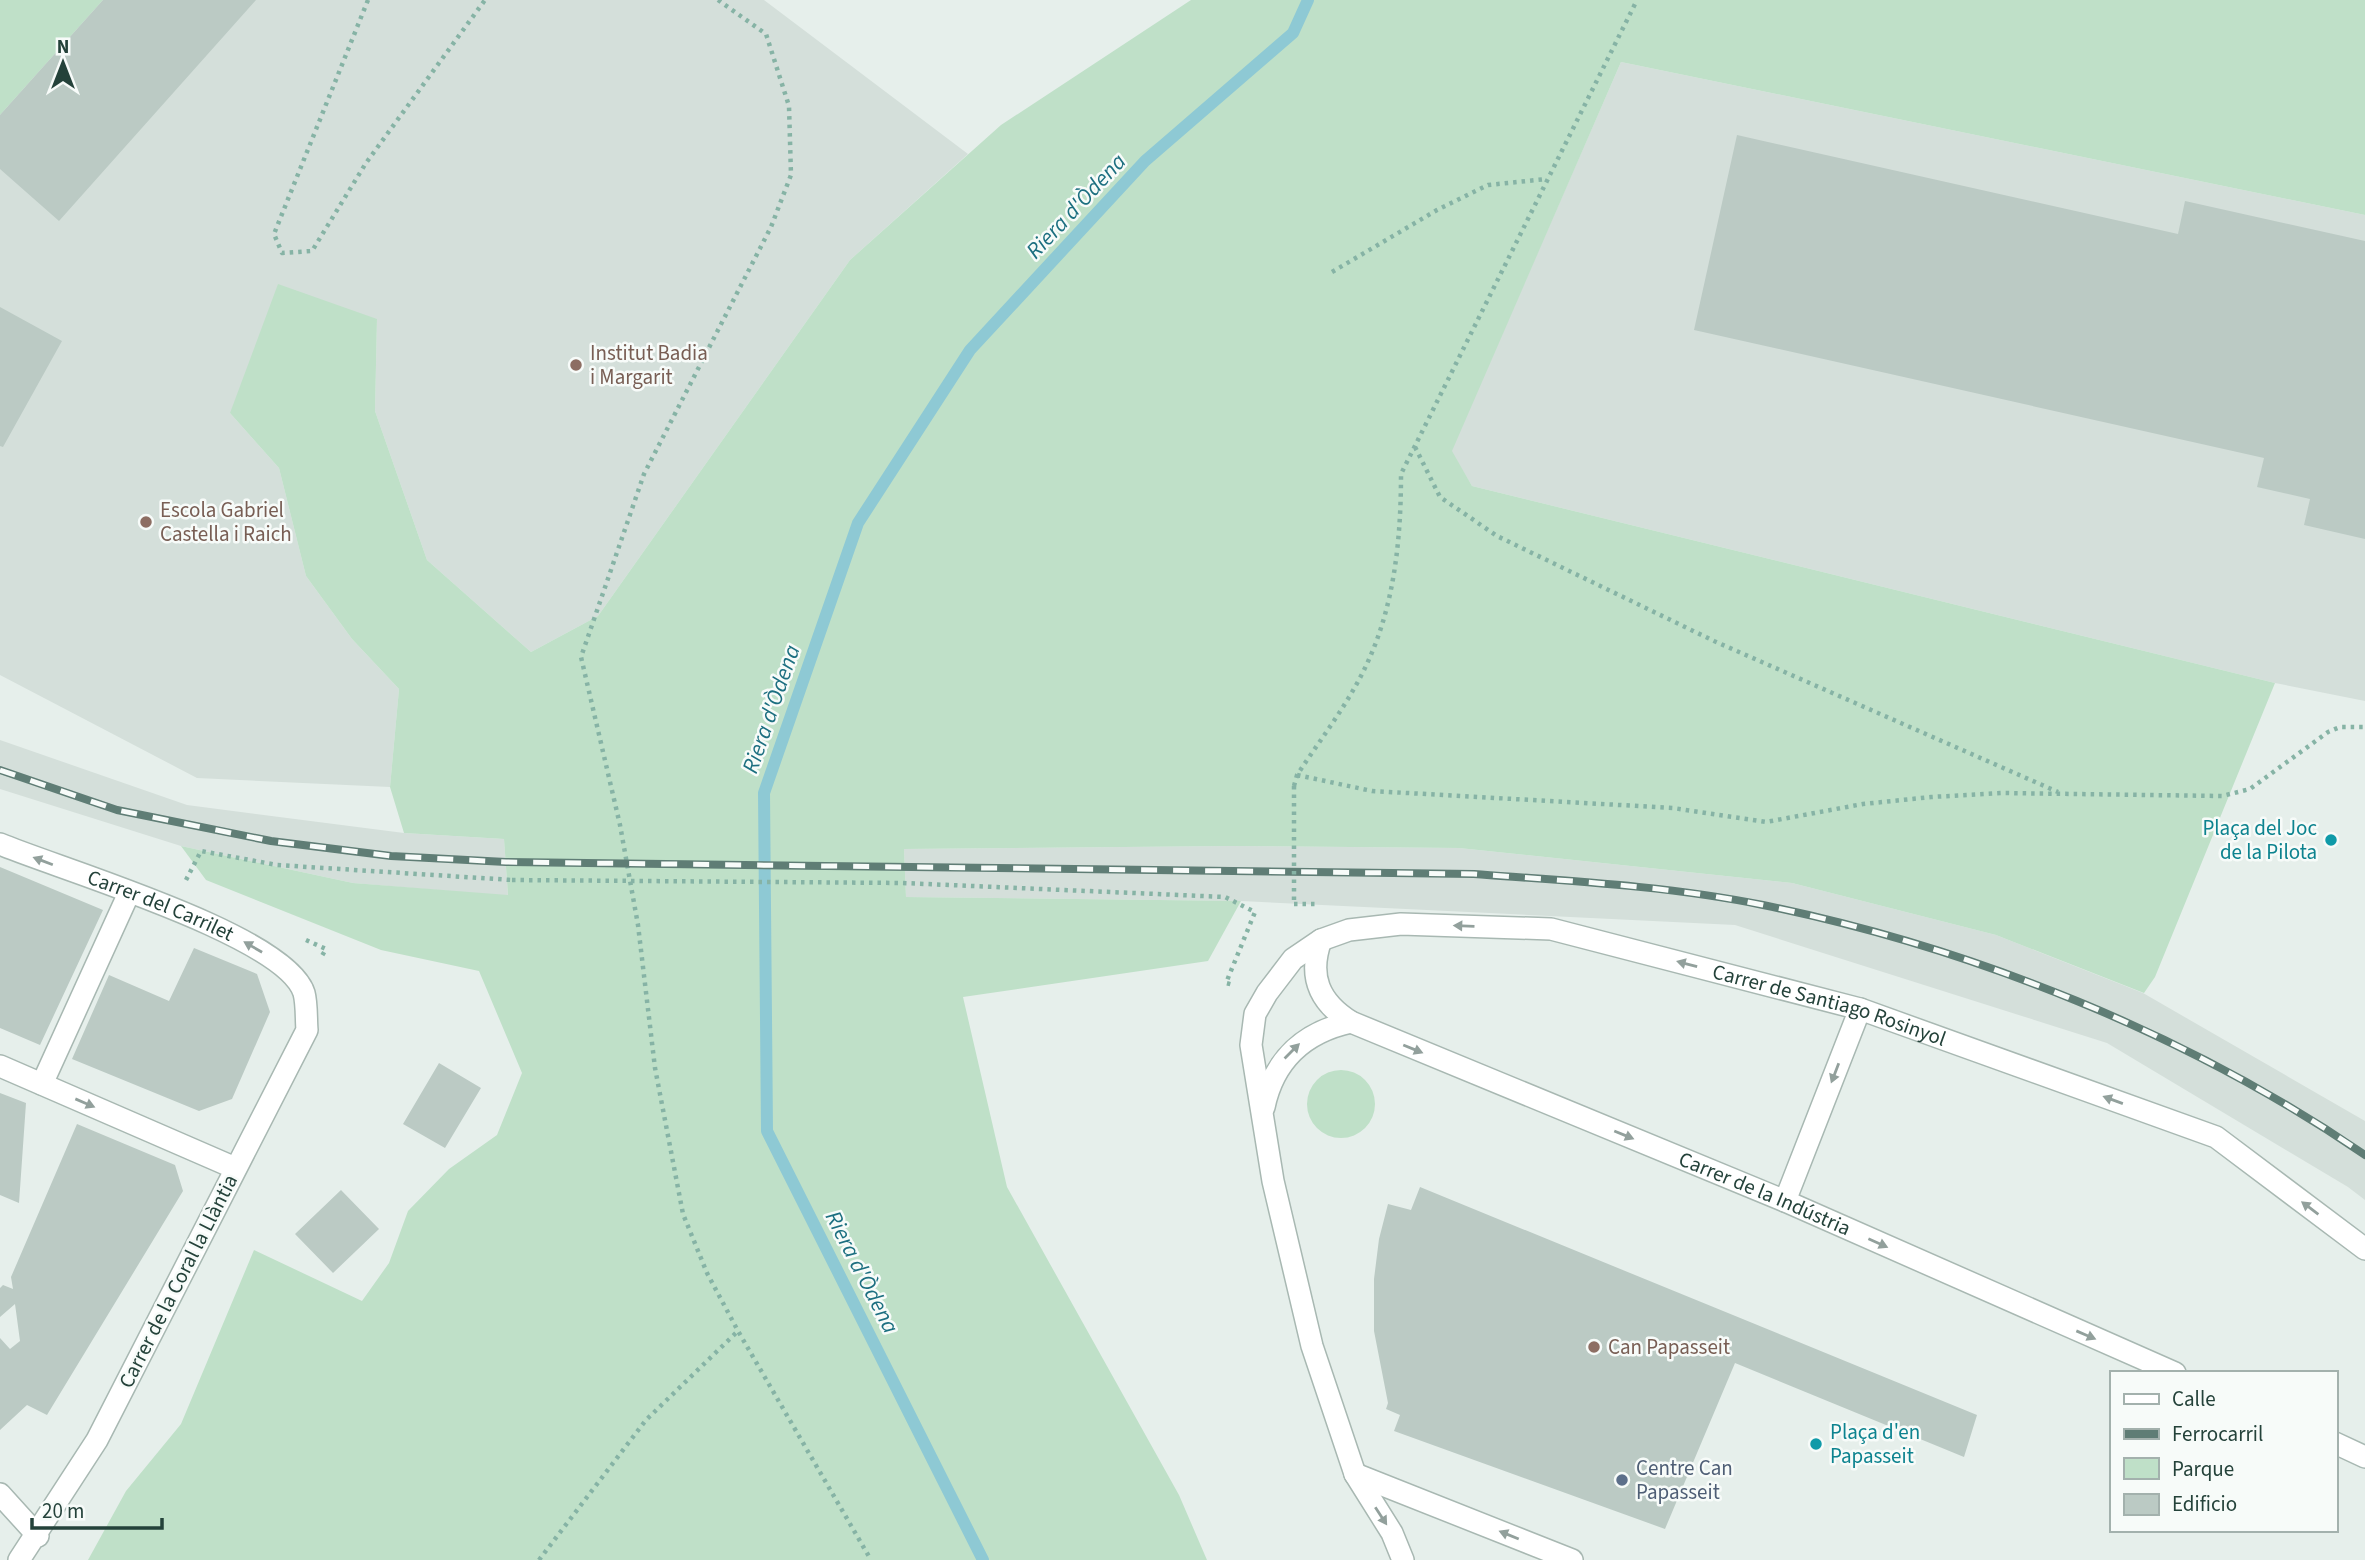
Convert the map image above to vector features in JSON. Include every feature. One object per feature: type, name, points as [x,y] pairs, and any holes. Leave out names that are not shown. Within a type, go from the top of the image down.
[{"type":"street","name":"Carrer del Carrilet","points":[[0,844],[218,927],[277,960],[303,991]]},
{"type":"street","points":[[42,1084],[129,893]]},
{"type":"street","name":"Carrer de Santiago Rosinyol","points":[[1404,1560],[1392,1533],[1355,1474],[1312,1346],[1273,1181],[1251,1045],[1255,1014],[1293,959],[1321,940],[1361,927],[1401,924],[1551,929],[1860,1009],[2216,1137],[2365,1249]]},
{"type":"street","name":"Carrer de la Indústria","points":[[1321,940],[1314,958],[1314,978],[1322,996],[1334,1011],[1351,1021],[1785,1201],[2170,1371]]},
{"type":"street","name":"Carrer de la Coral la Llàntia","points":[[19,1560],[38,1536],[97,1440],[307,1030],[303,991]]},
{"type":"street","points":[[1785,1201],[1860,1009]]},
{"type":"street","points":[[1263,1110],[1275,1074],[1299,1044],[1314,1033],[1351,1021]]},
{"type":"street","points":[[0,1066],[235,1168]]},
{"type":"street","points":[[2337,1444],[2365,1457]]},
{"type":"street","points":[[1355,1474],[1572,1560]]},
{"type":"street","points":[[0,1494],[38,1536]]},
{"type":"path","points":[[368,0],[274,234],[282,253],[312,251],[366,163],[485,0]]},
{"type":"path","points":[[718,0],[766,34],[789,106],[791,174],[771,227],[644,474],[581,657],[620,825],[638,925],[654,1068],[683,1214],[707,1273],[738,1331],[871,1560]]},
{"type":"path","points":[[1294,904],[1294,786],[1297,775],[1351,693],[1375,644],[1398,558],[1401,474],[1637,0]]},
{"type":"path","points":[[1332,272],[1437,210],[1488,185],[1547,179]]},
{"type":"path","points":[[1415,447],[1440,497],[1497,536],[1713,641],[2063,793]]},
{"type":"path","points":[[1297,775],[1372,791],[1673,808],[1766,822],[1890,800],[2063,793],[2150,798],[2222,796],[2249,789],[2328,732],[2340,727],[2365,727]]},
{"type":"path","points":[[198,886],[186,880],[201,851],[277,865],[512,880],[903,883],[1225,897],[1255,912],[1226,983],[1267,993]]},
{"type":"path","points":[[302,938],[326,949],[303,991]]},
{"type":"path","points":[[539,1560],[646,1420],[738,1331]]},
{"type":"shaded area","name":"Institut Badia i Margarit","points":[[103,0],[764,0],[968,154],[850,260],[598,616],[531,652],[427,560],[375,411],[377,319],[230,413],[279,468],[306,576],[352,639],[399,689],[390,787],[197,778],[0,675],[0,115]]},
{"type":"shaded area","points":[[1621,62],[2365,215],[2365,701],[2275,683],[1472,486],[1451,451]]},
{"type":"shaded area","points":[[0,740],[187,805],[404,833],[504,839],[508,896],[353,883],[181,846],[0,789]]},
{"type":"shaded area","points":[[1230,846],[1459,848],[1792,883],[1996,935],[2143,993],[2365,1121],[2365,1200],[2348,1187],[2107,1043],[1735,925],[1241,901],[906,897],[904,849]]},
{"type":"green space","points":[[0,0],[103,0],[0,115]]},
{"type":"green space","points":[[1191,0],[2365,0],[2365,215],[1621,62],[1452,451],[1472,486],[2275,683],[2155,977],[2144,993],[1996,935],[1792,883],[1459,848],[1230,846],[904,849],[906,897],[1241,901],[1208,961],[963,997],[1007,1187],[1179,1495],[1207,1560],[88,1560],[126,1491],[181,1424],[254,1250],[362,1301],[389,1263],[408,1211],[449,1169],[497,1135],[522,1073],[479,971],[381,950],[206,880],[181,846],[353,883],[508,895],[504,839],[404,833],[390,787],[399,689],[352,639],[306,576],[279,468],[230,413],[278,284],[377,319],[375,411],[427,560],[531,652],[598,616],[850,260],[1001,125]]},
{"type":"green space","points":[[1341,1070],[1354,1072],[1365,1080],[1373,1091],[1373,1117],[1365,1128],[1354,1136],[1341,1138],[1328,1136],[1317,1128],[1309,1117],[1307,1104],[1309,1091],[1317,1080],[1328,1072]]},
{"type":"building","points":[[103,0],[256,0],[59,221],[0,169],[0,115]]},
{"type":"building","points":[[1737,135],[2178,234],[2185,201],[2365,241],[2365,539],[2304,525],[2310,499],[2257,487],[2264,458],[1694,330]]},
{"type":"building","points":[[0,307],[62,341],[3,447],[0,446]]},
{"type":"building","points":[[0,867],[103,910],[40,1045],[0,1028]]},
{"type":"building","points":[[194,948],[257,974],[270,1012],[232,1099],[199,1111],[72,1059],[109,975],[169,1001]]},
{"type":"building","points":[[439,1063],[481,1088],[445,1148],[403,1124]]},
{"type":"building","points":[[0,1093],[26,1103],[19,1203],[0,1195]]},
{"type":"building","points":[[77,1124],[175,1165],[183,1191],[47,1415],[27,1405],[0,1430],[0,1338],[10,1349],[20,1341],[15,1304],[0,1317],[0,1288],[3,1285],[13,1289],[11,1277]]},
{"type":"building","name":"Can Papasseit","points":[[1420,1187],[1977,1415],[1964,1457],[1735,1363],[1665,1529],[1394,1431],[1400,1415],[1386,1409],[1388,1403],[1374,1331],[1374,1279],[1379,1239],[1388,1204],[1411,1210]]},
{"type":"building","points":[[341,1190],[379,1229],[333,1273],[295,1234]]},
{"type":"waterway","name":"Riera d'Òdena","points":[[983,1560],[767,1131],[764,793],[858,523],[970,350],[1145,161],[1293,33],[1308,0]]},
{"type":"railway","points":[[0,770],[117,810],[271,841],[391,856],[506,862],[1474,874],[1619,885],[1728,898],[1842,923],[1921,945],[2076,1001],[2152,1034],[2226,1071],[2297,1111],[2365,1155]]},
{"type":"place","name":"Institut Badia i Margarit","points":[[576,365]]},
{"type":"place","name":"Escola Gabriel Castella i Raich","points":[[146,522]]},
{"type":"place","name":"Plaça del Joc de la Pilota","points":[[2331,840]]},
{"type":"place","name":"Can Papasseit","points":[[1594,1347]]},
{"type":"place","name":"Plaça d'en Papasseit","points":[[1816,1444]]},
{"type":"place","name":"Centre Can Papasseit","points":[[1622,1480]]}]
